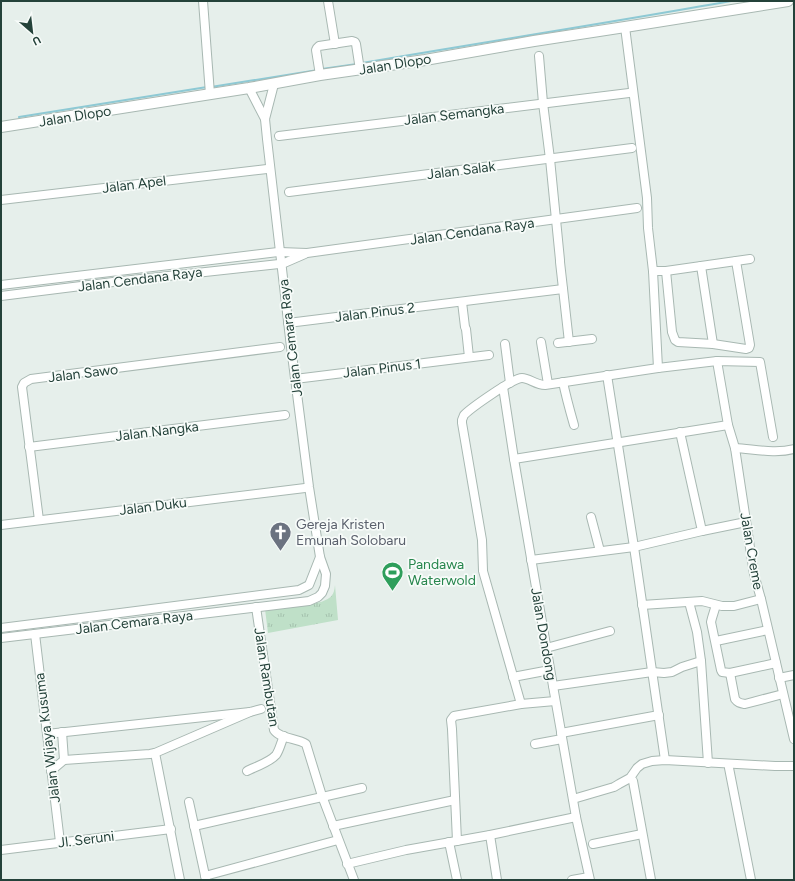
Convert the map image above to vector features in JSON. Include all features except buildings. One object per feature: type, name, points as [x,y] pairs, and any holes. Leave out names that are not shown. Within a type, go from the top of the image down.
[{"type":"street","points":[[203,1],[209,90]]},
{"type":"street","points":[[328,1],[335,44]]},
{"type":"street","name":"Jalan Dlopo","points":[[1,127],[209,90],[249,88],[274,84],[319,71],[359,65],[448,56],[788,1]]},
{"type":"street","points":[[625,28],[646,198],[653,272],[658,368]]},
{"type":"street","points":[[319,71],[316,50],[319,46],[352,41],[356,44],[359,65]]},
{"type":"street","points":[[539,56],[569,342]]},
{"type":"street","points":[[265,119],[274,84]]},
{"type":"street","points":[[249,88],[265,119]]},
{"type":"street","name":"Jalan Semangka","points":[[279,136],[629,93]]},
{"type":"street","name":"Jalan Cemara Raya","points":[[1,638],[309,601],[318,597],[324,590],[326,574],[320,557],[309,487],[279,252],[265,119]]},
{"type":"street","name":"Jalan Salak","points":[[289,192],[632,148]]},
{"type":"street","name":"Jalan Apel","points":[[1,200],[267,168]]},
{"type":"street","name":"Jalan Cendana Raya","points":[[1,285],[279,252],[307,253],[637,208]]},
{"type":"street","name":"Jalan Cendana Raya","points":[[1,296],[281,264],[307,253]]},
{"type":"street","points":[[653,272],[750,258]]},
{"type":"street","points":[[666,271],[672,332],[675,340],[678,342],[713,344],[746,349],[750,347],[736,261]]},
{"type":"street","points":[[701,266],[713,344]]},
{"type":"street","points":[[112,272],[113,282]]},
{"type":"street","name":"Jalan Pinus 2","points":[[288,323],[563,289]]},
{"type":"street","points":[[462,302],[469,357]]},
{"type":"street","points":[[558,343],[592,339]]},
{"type":"street","points":[[541,342],[548,384]]},
{"type":"street","name":"Jalan Dondong","points":[[505,344],[506,385],[514,459],[555,701],[576,817],[589,878]]},
{"type":"street","name":"Jalan Sawo","points":[[39,520],[22,387],[24,382],[280,347]]},
{"type":"street","name":"Jalan Pinus 1","points":[[295,379],[489,355]]},
{"type":"street","points":[[520,704],[483,570],[482,540],[462,423],[464,415],[506,385],[522,378],[539,384],[548,384],[717,361],[760,362],[773,437]]},
{"type":"street","name":"Jalan Creme","points":[[717,361],[728,425],[735,448],[754,574],[783,694],[791,710],[794,739]]},
{"type":"street","points":[[607,376],[665,760]]},
{"type":"street","points":[[563,382],[574,425]]},
{"type":"street","name":"Jalan Nangka","points":[[29,447],[285,415]]},
{"type":"street","points":[[514,459],[728,425]]},
{"type":"street","points":[[680,432],[702,531]]},
{"type":"street","points":[[735,448],[778,452],[785,452],[794,449]]},
{"type":"street","name":"Jalan Duku","points":[[1,525],[305,488]]},
{"type":"street","points":[[591,517],[600,552]]},
{"type":"street","points":[[531,560],[634,547],[746,522]]},
{"type":"street","name":"Jalan Cemara Raya","points":[[1,628],[299,590],[310,582],[320,557]]},
{"type":"street","points":[[265,594],[266,606]]},
{"type":"street","points":[[642,605],[702,601],[734,606],[761,599]]},
{"type":"street","points":[[689,602],[697,632],[708,763]]},
{"type":"street","points":[[716,604],[711,622],[721,671],[724,673],[730,673],[776,663]]},
{"type":"street","name":"Jalan Rambutan","points":[[256,607],[274,729],[277,734],[306,744],[322,796],[354,880]]},
{"type":"street","points":[[89,617],[90,627]]},
{"type":"street","points":[[546,648],[610,630]]},
{"type":"street","points":[[716,641],[768,630]]},
{"type":"street","name":"Jalan Wijaya Kusuma","points":[[35,634],[60,842]]},
{"type":"street","points":[[553,686],[652,672],[672,672],[700,661]]},
{"type":"street","points":[[513,677],[550,670]]},
{"type":"street","points":[[730,673],[735,699],[737,702],[745,704],[783,694]]},
{"type":"street","points":[[780,678],[794,675]]},
{"type":"street","points":[[457,880],[453,841],[455,800],[451,720],[454,716],[520,704],[555,701]]},
{"type":"street","points":[[47,734],[261,710]]},
{"type":"street","points":[[52,771],[64,760],[150,754],[250,712]]},
{"type":"street","points":[[535,744],[562,736],[659,715]]},
{"type":"street","points":[[62,732],[64,760]]},
{"type":"street","points":[[247,771],[272,759],[278,751],[284,736]]},
{"type":"street","points":[[155,752],[180,880]]},
{"type":"street","points":[[573,799],[614,787],[630,778],[642,764],[652,761],[665,760],[794,766]]},
{"type":"street","points":[[729,768],[751,880]]},
{"type":"street","points":[[633,781],[651,880]]},
{"type":"street","points":[[194,826],[362,788]]},
{"type":"street","points":[[333,826],[455,800]]},
{"type":"street","points":[[188,802],[206,878],[338,840]]},
{"type":"street","points":[[348,864],[406,850],[490,835],[576,817]]},
{"type":"street","name":"Jl. Seruni","points":[[1,850],[171,829]]},
{"type":"street","points":[[593,844],[642,834]]},
{"type":"street","points":[[490,835],[497,880]]},
{"type":"street","points":[[572,880],[589,878]]},
{"type":"green space","points":[[335,585],[338,620],[268,633],[265,609],[321,602],[331,596],[334,592]]},
{"type":"waterway","points":[[362,63],[731,1]]},
{"type":"waterway","points":[[322,69],[357,64]]},
{"type":"waterway","points":[[211,87],[318,70]]},
{"type":"waterway","points":[[19,117],[207,87]]},
{"type":"place","name":"Gereja Kristen Emunah Solobaru","points":[[280,552]]},
{"type":"place","name":"Pandawa Waterwold","points":[[392,592]]}]
